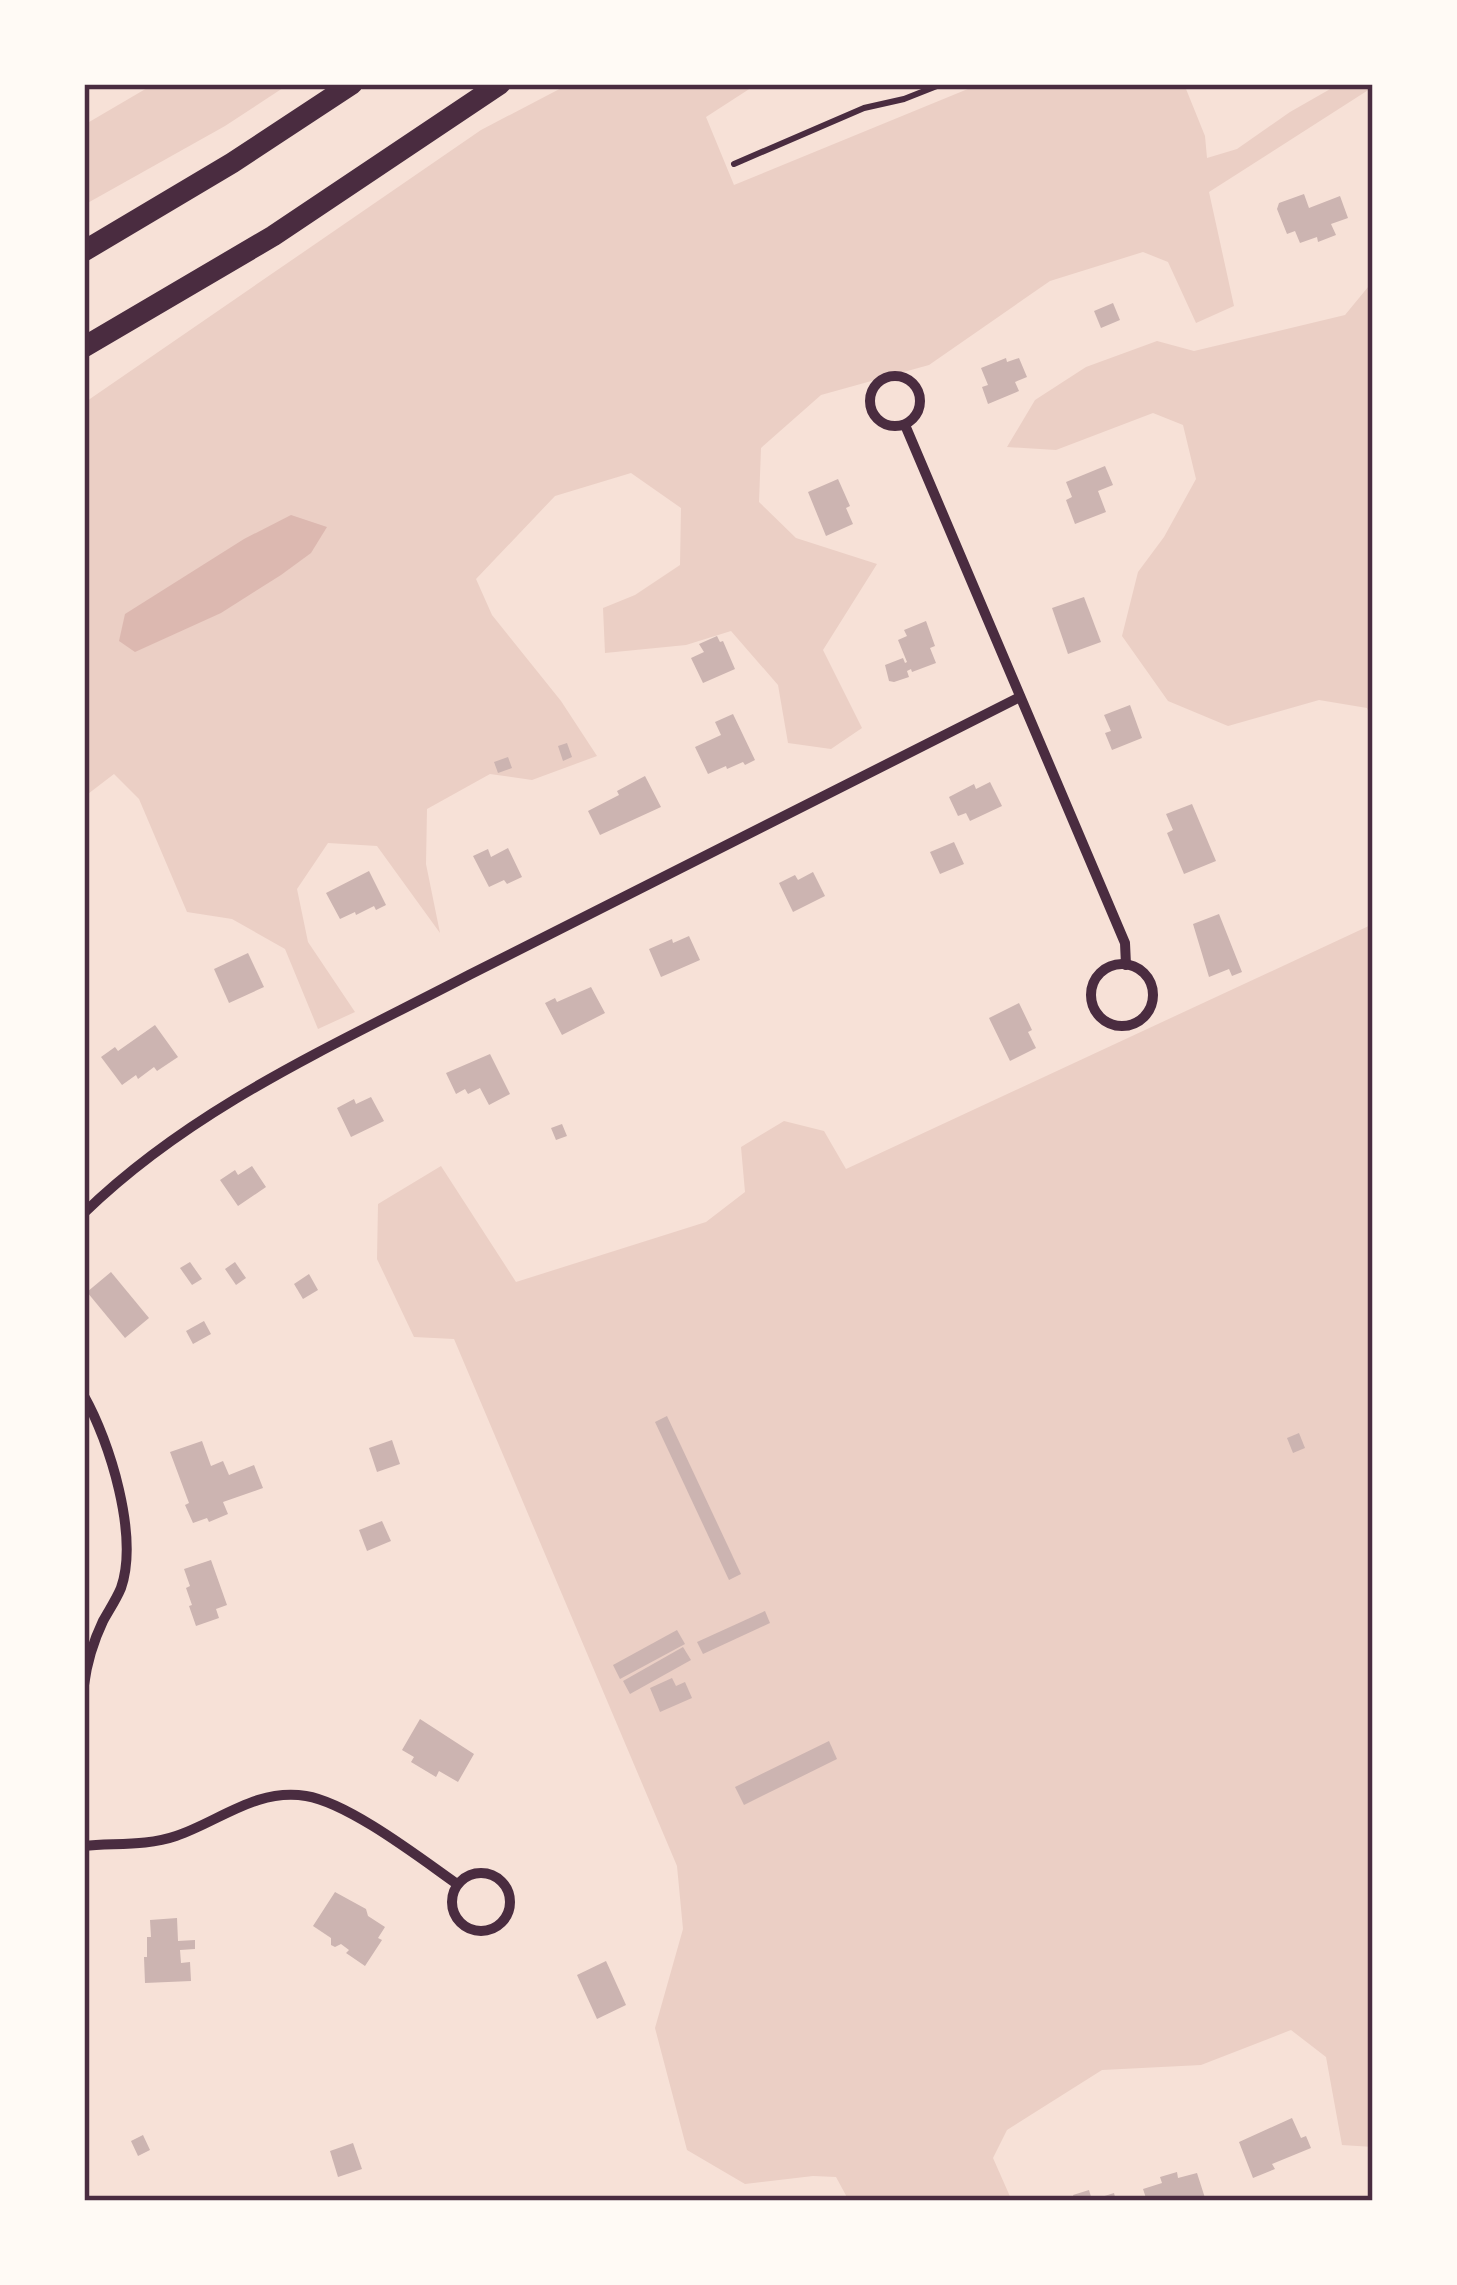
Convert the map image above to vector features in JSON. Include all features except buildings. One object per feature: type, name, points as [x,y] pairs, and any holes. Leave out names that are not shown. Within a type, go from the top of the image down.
[{"type":"highway","points":[[84,250],[232,163],[352,84]]},
{"type":"highway","points":[[84,347],[273,236],[500,84]]},
{"type":"street","points":[[889,376],[913,382],[921,397],[918,414],[904,424],[888,425],[871,409],[875,385],[889,376]]},
{"type":"street","points":[[904,424],[1125,943],[1126,965]]},
{"type":"street","points":[[84,1213],[160,1147],[260,1083],[1020,697]]},
{"type":"street","points":[[1126,965],[1150,982],[1152,1001],[1135,1024],[1115,1026],[1092,1006],[1093,985],[1106,969],[1126,965]]},
{"type":"street","points":[[84,1396],[112,1464],[123,1516],[125,1568],[122,1585],[93,1645],[84,1684]]},
{"type":"street","points":[[84,1846],[161,1840],[252,1801],[303,1796],[339,1807],[457,1884]]},
{"type":"street","points":[[473,1873],[500,1879],[510,1896],[502,1922],[484,1931],[466,1927],[453,1912],[457,1884],[473,1873]]},
{"type":"street","points":[[84,1948],[84,1965]]},
{"type":"lane","points":[[734,164],[864,109],[942,84]]},
{"type":"shaded area","points":[[154,84],[289,84],[225,126],[84,205],[84,125]]},
{"type":"shaded area","points":[[569,84],[757,84],[706,117],[734,185],[980,84],[1184,84],[1205,136],[1207,158],[1237,149],[1339,84],[1373,87],[1209,192],[1234,306],[1196,323],[1168,262],[1143,252],[1050,281],[929,365],[821,395],[761,448],[759,502],[796,538],[877,564],[823,650],[862,728],[831,749],[788,743],[778,685],[731,631],[686,645],[605,653],[603,608],[635,595],[680,565],[681,508],[631,473],[555,496],[476,579],[492,615],[561,701],[597,756],[532,780],[490,774],[427,809],[426,864],[440,933],[377,846],[328,843],[297,889],[308,942],[355,1012],[318,1029],[285,949],[232,919],[187,912],[139,799],[114,774],[84,797],[84,403],[481,130]]},
{"type":"shaded area","points":[[1373,281],[1373,723],[1367,708],[1319,700],[1228,726],[1168,701],[1122,636],[1138,572],[1196,479],[1183,425],[1153,413],[1056,450],[1007,447],[1035,400],[1086,367],[1157,341],[1194,351],[1345,315]]},
{"type":"shaded area","points":[[291,515],[327,527],[311,553],[281,575],[221,613],[135,652],[119,641],[125,614]]},
{"type":"shaded area","points":[[1373,924],[1373,2147],[1342,2145],[1326,2057],[1291,2030],[1201,2065],[1102,2070],[1007,2130],[993,2158],[1012,2201],[849,2201],[836,2177],[745,2184],[687,2150],[655,2028],[683,1929],[677,1866],[454,1339],[414,1337],[377,1259],[378,1204],[441,1166],[516,1282],[706,1222],[745,1192],[741,1147],[784,1121],[824,1131],[846,1169]]}]
